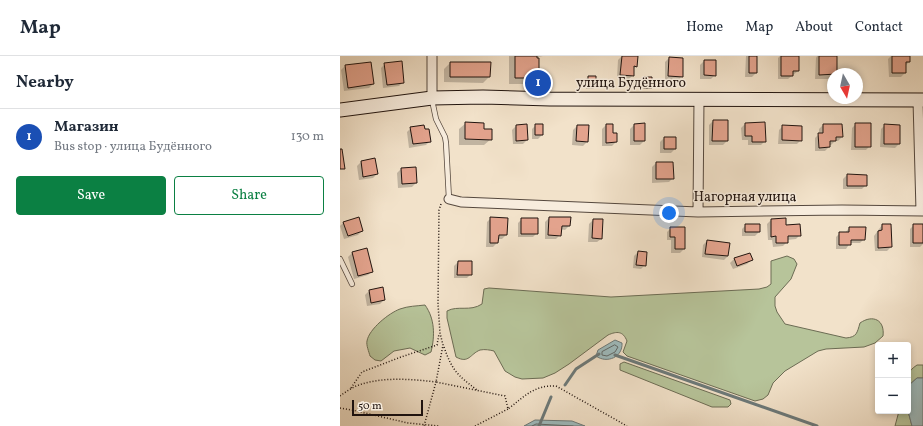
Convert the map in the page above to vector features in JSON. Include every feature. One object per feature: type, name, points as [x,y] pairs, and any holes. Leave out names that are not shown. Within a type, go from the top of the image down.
[{"type":"main road","name":"улица Будённого","points":[[340,110],[432,98],[483,97],[558,99],[921,100]]},
{"type":"street","points":[[432,56],[432,98]]},
{"type":"street","points":[[698,212],[699,99]]},
{"type":"street","points":[[921,100],[922,211]]},
{"type":"street","name":"Нагорная улица","points":[[449,200],[461,202],[698,212],[842,210],[922,211]]},
{"type":"lane","points":[[432,98],[436,119],[445,137],[446,143],[449,200]]},
{"type":"lane","points":[[340,259],[352,284]]},
{"type":"path","points":[[449,200],[442,201],[439,210],[438,304],[440,332],[450,364],[459,377],[479,391]]},
{"type":"path","points":[[350,389],[362,372],[401,357],[437,346],[440,332]]},
{"type":"path","points":[[424,425],[436,382],[443,345]]},
{"type":"path","points":[[340,396],[360,384],[374,381],[408,379],[436,382],[506,396],[508,409]]},
{"type":"path","points":[[475,426],[508,409],[535,388],[549,386],[556,386],[628,426]]},
{"type":"path","points":[[340,408],[408,423],[439,426]]},
{"type":"green space","points":[[787,256],[794,259],[797,264],[791,279],[775,297],[777,312],[785,324],[846,338],[852,337],[856,334],[860,323],[865,320],[874,319],[880,322],[883,330],[883,336],[875,343],[864,347],[826,349],[818,351],[785,371],[773,383],[768,395],[763,399],[755,401],[627,356],[623,352],[627,341],[624,335],[619,333],[608,335],[569,364],[555,373],[543,378],[522,379],[515,377],[505,371],[494,351],[480,350],[467,359],[460,359],[456,357],[447,318],[447,311],[455,308],[473,308],[482,304],[484,289],[489,288],[611,297],[759,289],[767,287],[771,284],[771,261]]},
{"type":"green space","points":[[425,305],[431,316],[433,328],[431,352],[425,355],[410,348],[394,351],[381,361],[375,360],[370,356],[367,341],[371,332],[380,322],[390,314],[400,309]]},
{"type":"green space","points":[[624,362],[730,400],[731,404],[728,407],[712,407],[620,370],[620,364]]},
{"type":"green space","points":[[917,365],[923,365],[923,378],[917,378],[911,383],[911,370]]},
{"type":"green space","points":[[898,414],[909,414],[912,426],[895,426]]},
{"type":"water","points":[[615,340],[622,343],[622,348],[614,358],[605,359],[596,356],[598,350]]},
{"type":"water","points":[[917,378],[923,378],[923,426],[912,426],[909,414],[911,414],[911,383]]},
{"type":"water","points":[[535,420],[572,421],[585,426],[524,426]]},
{"type":"building","points":[[515,56],[537,56],[537,58],[539,58],[539,78],[515,78]]},
{"type":"building","points":[[622,56],[638,56],[637,67],[634,66],[634,76],[620,75]]},
{"type":"building","points":[[749,56],[757,56],[757,73],[749,73]]},
{"type":"building","points":[[781,56],[799,56],[799,71],[793,71],[793,76],[781,76]]},
{"type":"building","points":[[819,56],[837,56],[837,68],[827,68],[827,75],[819,75]]},
{"type":"building","points":[[892,56],[910,56],[910,62],[906,62],[906,73],[892,73]]},
{"type":"building","points":[[669,57],[683,58],[683,77],[668,76]]},
{"type":"building","points":[[704,60],[716,60],[716,76],[704,75]]},
{"type":"building","points":[[402,61],[404,83],[387,85],[384,63]]},
{"type":"building","points":[[371,62],[374,84],[348,88],[345,65]]},
{"type":"building","points":[[450,62],[491,62],[490,77],[450,77]]},
{"type":"building","points":[[588,76],[596,76],[596,87],[588,87]]},
{"type":"building","points":[[644,77],[652,77],[652,88],[644,88]]},
{"type":"building","points":[[713,120],[728,120],[728,141],[712,141]]},
{"type":"building","points":[[465,122],[484,123],[484,129],[492,129],[492,140],[465,139]]},
{"type":"building","points":[[765,122],[766,142],[752,142],[752,136],[745,136],[745,123]]},
{"type":"building","points":[[645,123],[645,141],[634,141],[634,124]]},
{"type":"building","points":[[855,123],[871,123],[871,147],[855,147]]},
{"type":"building","points":[[527,124],[528,140],[516,141],[516,125]]},
{"type":"building","points":[[535,124],[543,124],[543,135],[535,135]]},
{"type":"building","points":[[606,124],[613,124],[613,133],[617,133],[617,142],[606,143]]},
{"type":"building","points":[[823,124],[842,124],[843,137],[836,137],[836,141],[830,141],[830,147],[819,148],[818,133],[823,133]]},
{"type":"building","points":[[884,124],[900,125],[900,144],[884,144]]},
{"type":"building","points":[[424,125],[425,129],[429,129],[431,142],[413,144],[410,127]]},
{"type":"building","points":[[577,125],[589,125],[588,142],[576,141]]},
{"type":"building","points":[[782,125],[802,126],[802,141],[782,140]]},
{"type":"building","points":[[664,137],[676,137],[676,149],[664,149]]},
{"type":"building","points":[[340,149],[342,149],[345,169],[340,169]]},
{"type":"building","points":[[375,158],[378,174],[363,177],[361,161]]},
{"type":"building","points":[[656,162],[673,162],[674,179],[656,179]]},
{"type":"building","points":[[416,167],[417,183],[402,184],[401,168]]},
{"type":"building","points":[[847,174],[867,175],[867,186],[847,186]]},
{"type":"building","points":[[359,217],[363,231],[348,236],[343,222]]},
{"type":"building","points":[[490,217],[508,218],[507,235],[499,235],[498,243],[490,243]]},
{"type":"building","points":[[549,217],[571,217],[570,226],[562,226],[561,236],[548,235]]},
{"type":"building","points":[[521,218],[538,218],[538,234],[521,234]]},
{"type":"building","points":[[786,218],[786,225],[800,224],[801,236],[788,236],[788,243],[776,243],[776,236],[771,237],[771,219]]},
{"type":"building","points":[[593,219],[603,219],[602,239],[592,238]]},
{"type":"building","points":[[745,224],[760,224],[760,232],[745,232]]},
{"type":"building","points":[[882,224],[891,224],[892,247],[878,248],[878,231],[882,230]]},
{"type":"building","points":[[913,224],[923,224],[923,243],[913,243]]},
{"type":"building","points":[[670,227],[685,227],[685,249],[675,249],[675,237],[670,237]]},
{"type":"building","points":[[849,227],[866,227],[865,240],[851,240],[851,245],[839,245],[839,232],[849,232]]},
{"type":"building","points":[[707,240],[730,243],[728,256],[705,254]]},
{"type":"building","points":[[367,248],[373,272],[358,276],[352,252]]},
{"type":"building","points":[[638,251],[647,252],[646,266],[636,265]]},
{"type":"building","points":[[750,253],[753,260],[737,266],[734,258]]},
{"type":"building","points":[[458,261],[472,261],[472,275],[457,275]]},
{"type":"building","points":[[383,287],[385,300],[371,303],[369,290]]},
{"type":"waterway","points":[[565,385],[576,369],[599,354]]},
{"type":"waterway","points":[[615,355],[817,426]]},
{"type":"waterway","points":[[539,426],[551,397]]},
{"type":"place","name":"Магазин","points":[[538,83]]}]
